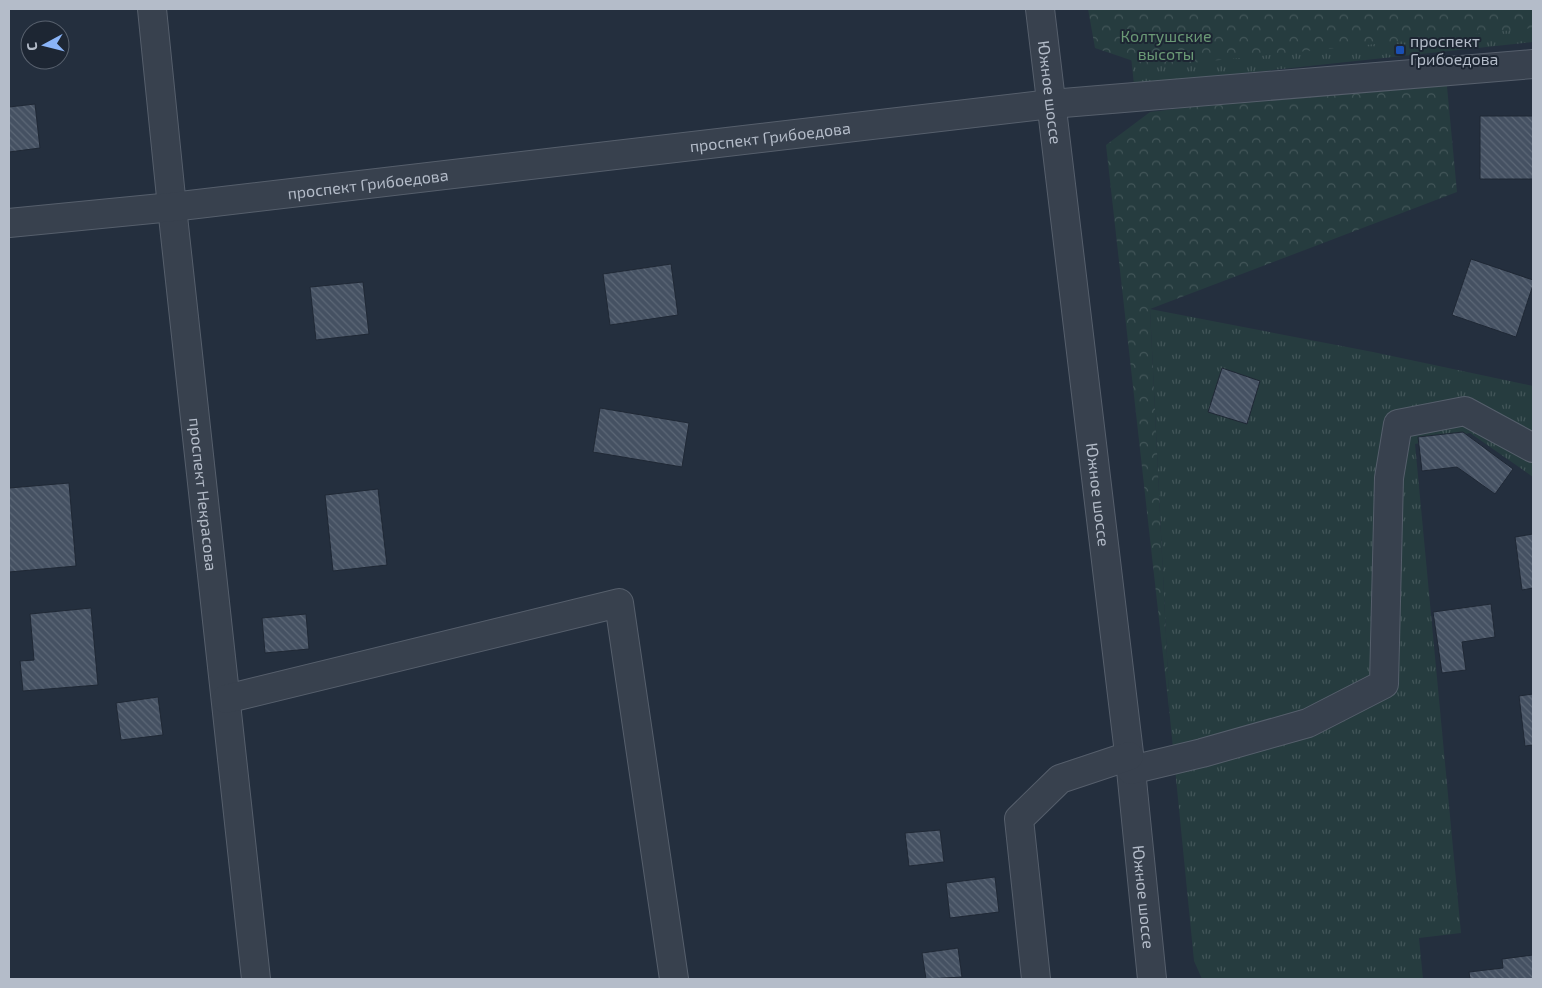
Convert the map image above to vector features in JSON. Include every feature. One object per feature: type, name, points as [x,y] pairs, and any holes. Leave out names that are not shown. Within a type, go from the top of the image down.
[{"type":"street","name":"проспект Некрасова","points":[[152,9],[256,979]]},
{"type":"street","name":"Южное шоссе","points":[[1040,9],[1130,763],[1152,979]]},
{"type":"street","name":"проспект Грибоедова","points":[[9,223],[172,207],[1051,104],[1526,66]]},
{"type":"street","points":[[1036,979],[1019,819],[1060,779],[1130,763],[1202,753],[1308,723],[1384,684],[1389,478],[1398,424],[1465,411],[1533,448]]},
{"type":"street","points":[[226,699],[619,603],[674,979]]},
{"type":"green space","name":"Колтушские высоты","points":[[1088,9],[1533,9],[1533,28],[1151,67],[1095,48]]},
{"type":"green space","name":"Колтушские высоты","points":[[1126,9],[1533,9],[1533,42],[1134,85]]},
{"type":"green space","points":[[1446,76],[1457,192],[1150,309],[1170,718],[1106,145],[1150,112]]},
{"type":"green space","points":[[1150,309],[1373,352],[1533,386],[1533,477],[1470,433],[1415,444],[1461,933],[1419,938],[1423,979],[1202,979],[1194,961],[1170,718]]},
{"type":"building","points":[[35,104],[40,148],[9,152],[9,107]]},
{"type":"building","points":[[1480,116],[1533,116],[1533,179],[1480,179]]},
{"type":"building","points":[[1471,259],[1533,280],[1516,337],[1452,315]]},
{"type":"building","points":[[671,264],[678,315],[610,325],[603,274]]},
{"type":"building","points":[[363,282],[369,334],[316,340],[310,287]]},
{"type":"building","points":[[1222,368],[1260,381],[1247,424],[1208,412]]},
{"type":"building","points":[[600,408],[689,423],[682,467],[593,452]]},
{"type":"building","points":[[1463,432],[1513,469],[1495,494],[1457,467],[1422,471],[1418,437]]},
{"type":"building","points":[[69,483],[76,566],[9,572],[9,488]]},
{"type":"building","points":[[378,489],[387,565],[333,571],[325,495]]},
{"type":"building","points":[[1533,534],[1533,588],[1522,590],[1515,537]]},
{"type":"building","points":[[1491,604],[1495,637],[1462,642],[1466,670],[1442,673],[1433,612]]},
{"type":"building","points":[[91,608],[98,685],[23,691],[20,661],[34,660],[30,614]]},
{"type":"building","points":[[306,614],[309,649],[265,653],[262,618]]},
{"type":"building","points":[[1533,694],[1533,745],[1525,746],[1519,696]]},
{"type":"building","points":[[158,697],[163,735],[121,740],[116,703]]},
{"type":"building","points":[[940,830],[944,862],[909,866],[905,833]]},
{"type":"building","points":[[995,877],[999,912],[950,918],[946,883]]},
{"type":"building","points":[[958,948],[962,977],[926,979],[922,953]]},
{"type":"building","points":[[1533,955],[1533,979],[1470,979],[1469,972],[1503,968],[1502,959]]},
{"type":"place","name":"проспект Грибоедова","points":[[1400,50]]}]
